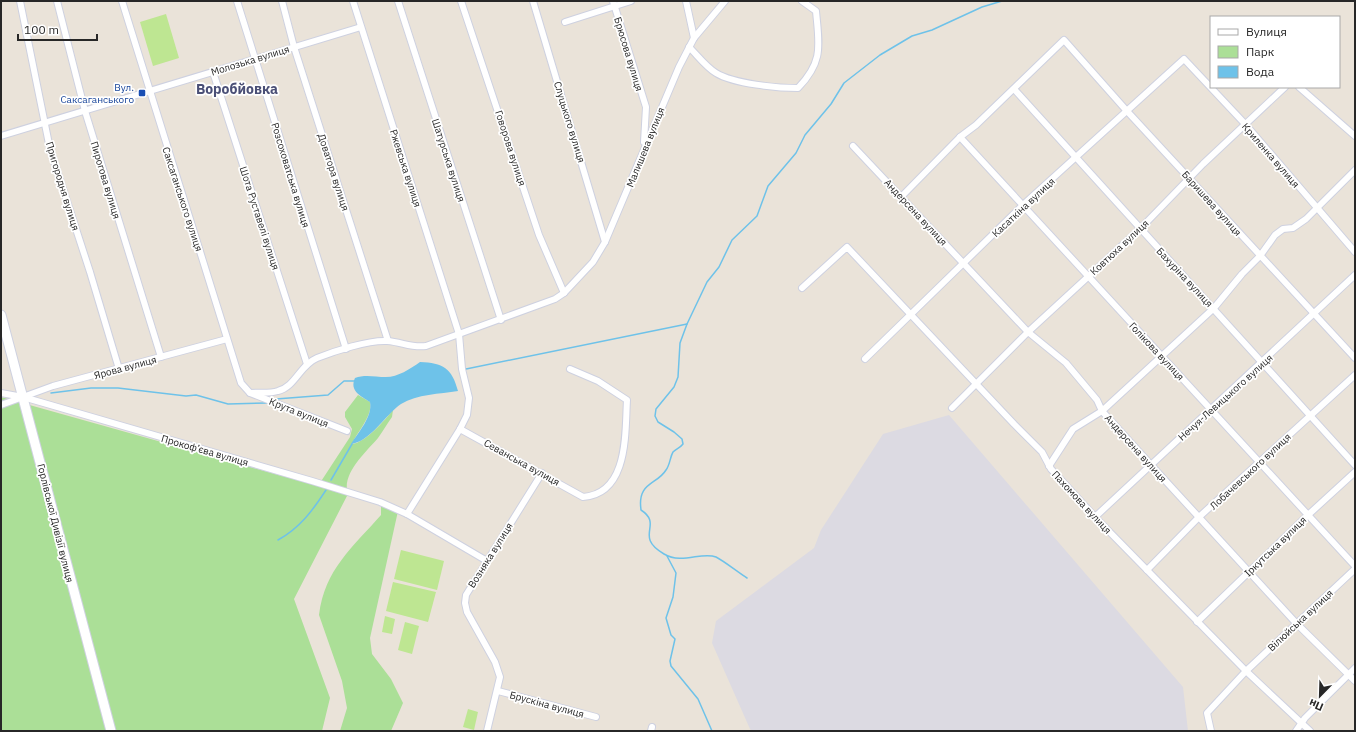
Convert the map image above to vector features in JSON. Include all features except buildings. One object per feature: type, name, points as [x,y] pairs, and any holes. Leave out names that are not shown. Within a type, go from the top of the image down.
[{"type":"main road","name":"Горлівської Дивізії вулиця","points":[[1,316],[112,731]]},
{"type":"street","name":"Пригородня вулиця","points":[[20,1],[45,123],[58,175],[90,272],[119,369]]},
{"type":"street","name":"Пирогова вулиця","points":[[57,1],[85,111],[161,357]]},
{"type":"street","name":"Саксаганського вулиця","points":[[122,1],[241,383],[250,393]]},
{"type":"street","name":"Розсоховатська вулиця","points":[[237,1],[346,349]]},
{"type":"street","name":"Доватора вулиця","points":[[282,1],[294,47],[388,341]]},
{"type":"street","name":"Ржевська вулиця","points":[[353,1],[459,334]]},
{"type":"street","name":"Шатурська вулиця","points":[[398,1],[501,320]]},
{"type":"street","name":"Говорова вулиця","points":[[461,1],[537,228],[564,293]]},
{"type":"street","name":"Слуцького вулиця","points":[[533,1],[605,242]]},
{"type":"street","points":[[565,22],[614,3],[631,1]]},
{"type":"street","points":[[686,1],[694,38]]},
{"type":"street","name":"Малишева вулиця","points":[[307,364],[316,358],[371,342],[388,341],[416,347],[426,346],[545,304],[564,293],[593,262],[605,242],[660,110],[689,47],[694,38],[725,1]]},
{"type":"street","points":[[689,47],[711,69],[724,77],[739,82],[782,88],[798,88],[808,76],[820,51],[816,11],[802,1]]},
{"type":"street","name":"Брюсова вулиця","points":[[614,3],[646,107],[644,148]]},
{"type":"street","name":"Молозька вулиця","points":[[1,136],[361,27]]},
{"type":"street","name":"Баришева вулиця","points":[[1014,89],[1064,40],[1071,46],[1126,110],[1355,358]]},
{"type":"street","name":"Касаткіна вулиця","points":[[865,359],[911,316],[1023,205],[1076,159],[1126,110],[1184,59]]},
{"type":"street","name":"Криленка вулиця","points":[[1184,59],[1210,87]]},
{"type":"street","name":"Шота Руставелі вулиця","points":[[213,72],[307,364]]},
{"type":"street","name":"Криленка вулиця","points":[[1211,88],[1246,126],[1355,252]]},
{"type":"street","name":"Ковтюха вулиця","points":[[952,408],[1028,332],[1140,228],[1189,178],[1285,88]]},
{"type":"street","points":[[1300,88],[1355,136]]},
{"type":"street","points":[[901,197],[960,137],[976,125],[1014,89]]},
{"type":"street","name":"Бахуріна вулиця","points":[[1014,89],[1355,465]]},
{"type":"street","points":[[646,107],[660,110]]},
{"type":"street","name":"Голікова вулиця","points":[[960,137],[1355,567]]},
{"type":"street","name":"Андерсена вулиця","points":[[853,146],[1028,332],[1066,363],[1097,400],[1102,411],[1151,465],[1296,623],[1355,681]]},
{"type":"street","points":[[1049,466],[1073,429],[1102,411],[1161,355],[1214,308],[1242,274],[1260,256],[1275,235],[1283,229],[1293,228],[1317,209],[1355,170]]},
{"type":"street","points":[[601,225],[614,222]]},
{"type":"street","name":"Пахомова вулиця","points":[[802,288],[847,247],[975,384],[1042,452],[1049,466],[1095,517],[1246,671],[1310,731]]},
{"type":"street","name":"Нечуя-Левицького вулиця","points":[[1095,517],[1355,275]]},
{"type":"street","points":[[407,514],[460,429],[467,415],[469,398],[462,369],[459,334]]},
{"type":"street","name":"Ярова вулиця","points":[[1,405],[53,386],[227,338]]},
{"type":"street","points":[[250,393],[278,392],[292,382],[307,364]]},
{"type":"street","name":"Севанська вулиця","points":[[460,429],[583,497],[600,492],[608,485],[618,470],[624,452],[627,400],[598,381],[570,369]]},
{"type":"street","name":"Лобачевського вулиця","points":[[1147,570],[1199,517],[1355,375]]},
{"type":"street","name":"Прокоф’єва вулиця","points":[[1,393],[312,481],[380,502],[407,514],[487,561]]},
{"type":"street","name":"Крута вулиця","points":[[250,393],[347,431]]},
{"type":"street","name":"Іркутська вулиця","points":[[1198,622],[1249,571],[1355,472]]},
{"type":"street","name":"Возняка вулиця","points":[[487,731],[498,691],[500,677],[498,670],[464,603],[469,588],[542,473]]},
{"type":"street","name":"Вілюйська вулиця","points":[[1211,731],[1207,713],[1246,671],[1355,567]]},
{"type":"street","points":[[1296,731],[1301,723],[1355,668]]},
{"type":"street","name":"Брускіна вулиця","points":[[498,691],[596,717]]},
{"type":"shaded area","points":[[949,415],[1183,687],[1188,731],[752,731],[750,729],[712,643],[716,621],[814,548],[821,530],[883,434]]},
{"type":"green space","points":[[166,14],[179,58],[153,66],[140,22]]},
{"type":"green space","points":[[358,395],[370,402],[370,407],[367,418],[352,444],[363,440],[380,425],[393,410],[392,417],[378,438],[351,471],[347,486],[348,494],[294,599],[330,698],[322,731],[1,731],[1,397],[318,486],[350,437],[352,429],[345,417],[345,412]]},
{"type":"green space","points":[[381,506],[398,511],[370,638],[372,654],[391,679],[403,703],[391,731],[340,731],[347,708],[342,681],[319,615],[322,599],[334,572],[350,549],[381,515]]},
{"type":"green space","points":[[401,550],[444,561],[437,590],[394,579]]},
{"type":"green space","points":[[393,582],[436,592],[428,622],[386,611]]},
{"type":"green space","points":[[385,616],[395,619],[392,634],[382,632]]},
{"type":"green space","points":[[405,622],[419,626],[412,654],[398,650]]},
{"type":"green space","points":[[468,709],[478,712],[474,730],[463,727]]},
{"type":"water","points":[[420,362],[435,364],[445,368],[453,377],[458,391],[421,396],[407,401],[395,409],[365,438],[351,444],[367,419],[370,407],[370,402],[355,390],[355,378],[366,376],[395,376]]},
{"type":"waterway","points":[[747,578],[716,557],[704,556],[678,558],[664,554],[655,548],[651,542],[649,536],[650,521],[647,515],[641,510],[642,494],[645,489],[662,475],[667,468],[673,452],[683,444],[682,439],[658,422],[655,416],[656,409],[674,387],[678,377],[680,343],[687,324],[707,282],[719,267],[732,240],[757,216],[768,186],[796,153],[805,135],[831,104],[844,83],[880,55],[912,36],[932,30],[982,7],[1002,1]]},
{"type":"waterway","points":[[1049,1],[1060,1]]},
{"type":"waterway","points":[[466,369],[687,324]]},
{"type":"waterway","points":[[276,399],[328,395],[344,381],[356,381]]},
{"type":"waterway","points":[[51,393],[91,388],[118,388],[186,396],[196,395],[228,404],[268,403]]},
{"type":"waterway","points":[[331,480],[352,444]]},
{"type":"waterway","points":[[278,540],[293,530],[305,518],[326,490]]},
{"type":"waterway","points":[[667,556],[676,573],[673,597],[666,618],[671,635],[675,639],[670,661],[671,666],[698,699],[712,731]]},
{"type":"place","name":"Вул. Саксаганського","points":[[142,93]]},
{"type":"district","name":"Воробйовка","points":[[237,89]]}]
